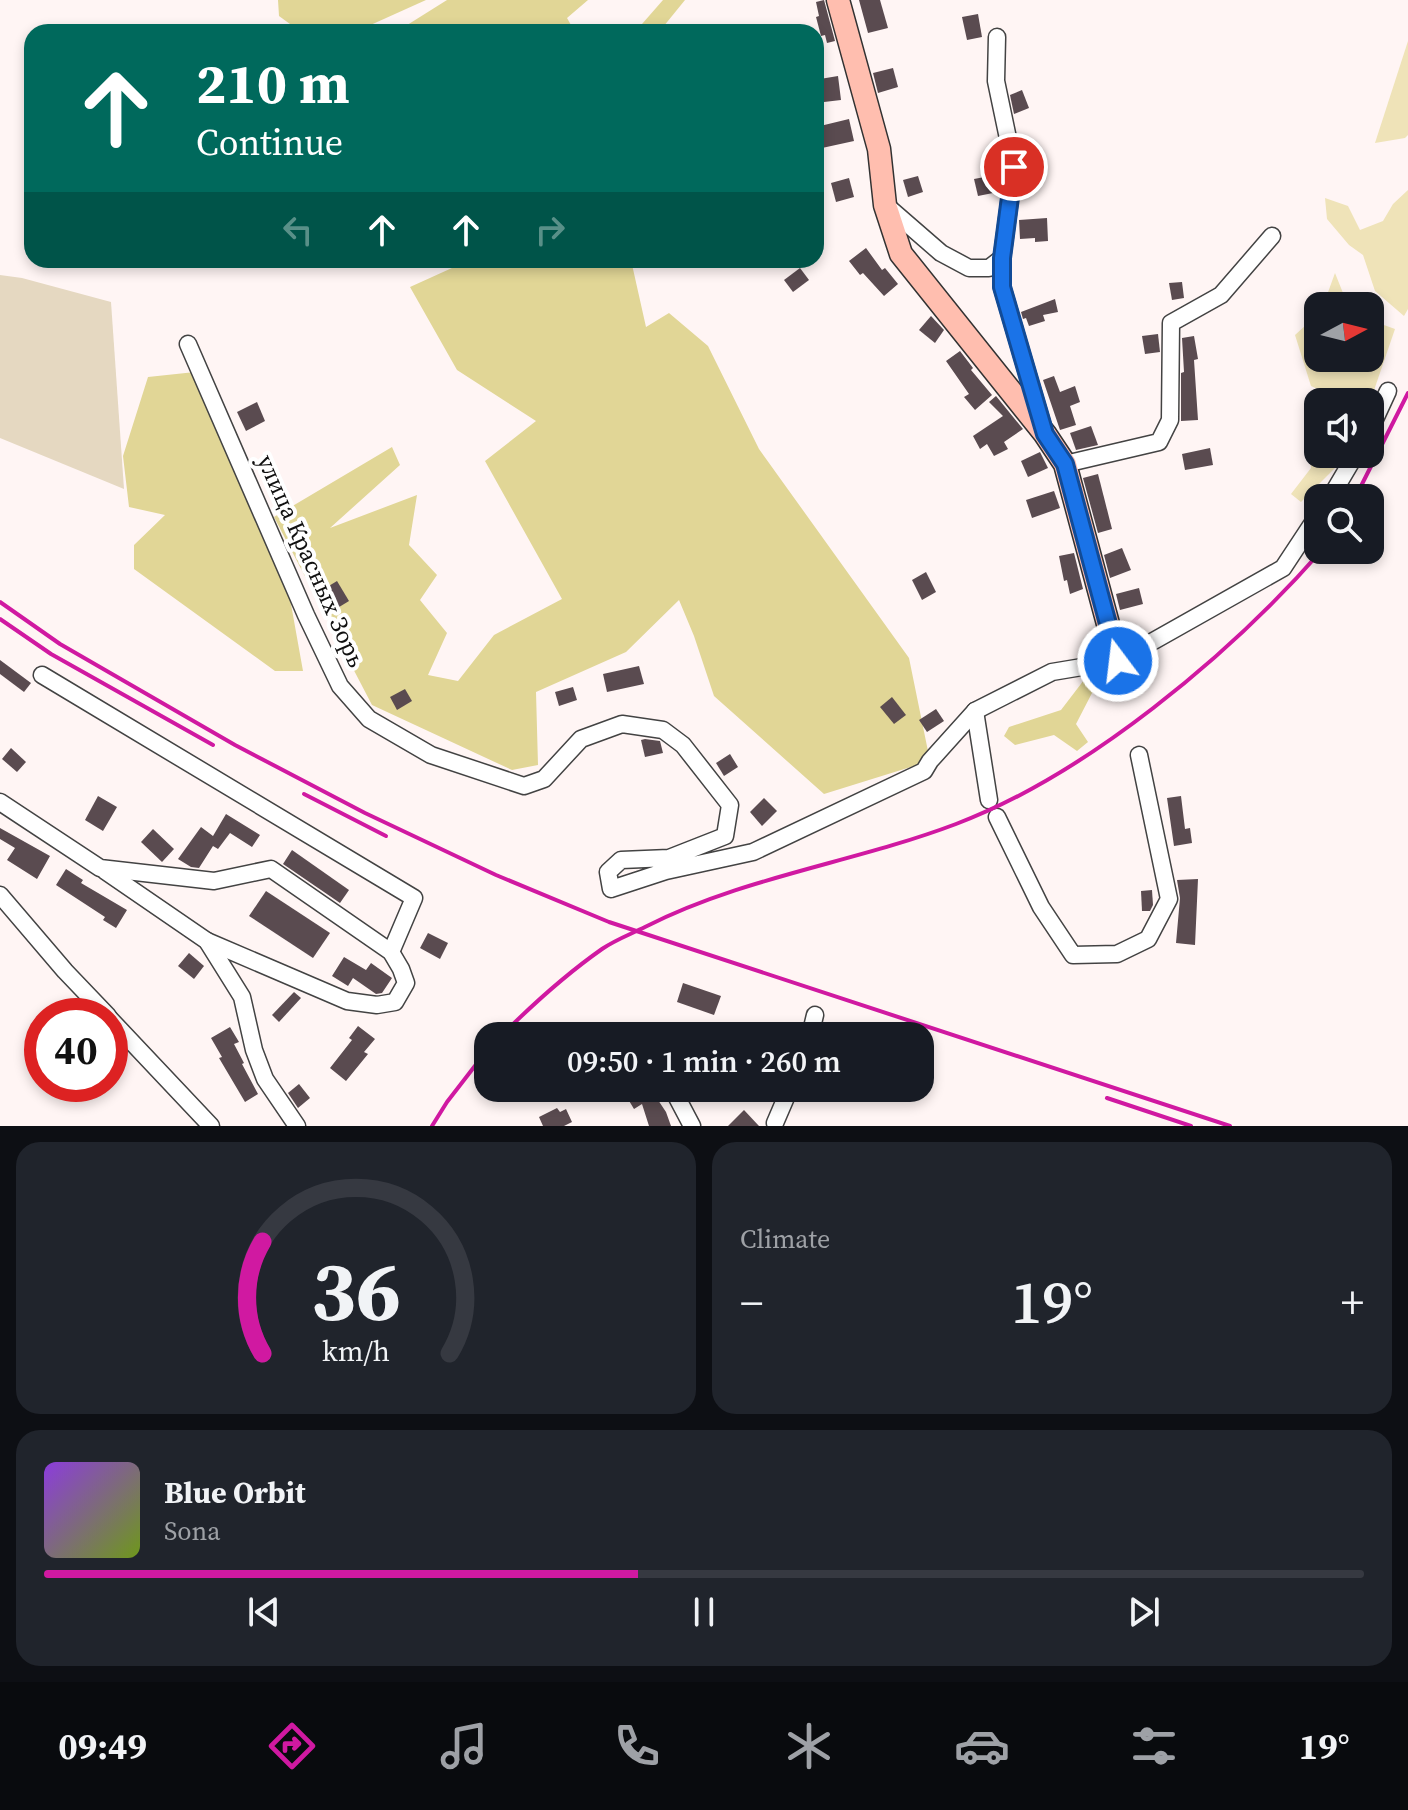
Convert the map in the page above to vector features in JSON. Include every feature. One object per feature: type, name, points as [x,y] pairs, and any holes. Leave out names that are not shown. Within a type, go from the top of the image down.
[{"type":"street","points":[[838,0],[879,149],[885,205],[901,254],[1045,434],[1065,464],[1118,661]]},
{"type":"street","points":[[997,37],[996,81],[1014,167],[1002,258],[1002,287],[1045,434]]},
{"type":"street","points":[[885,205],[941,253],[969,268],[989,268],[1002,258]]},
{"type":"street","points":[[1065,464],[1159,442],[1170,420],[1171,323],[1221,295],[1272,236]]},
{"type":"street","name":"улица Красных Зорь","points":[[188,344],[319,643],[340,686],[369,719],[431,755],[524,786],[544,779],[581,739],[622,724],[663,730],[683,745],[730,805],[725,836],[669,858],[621,860],[608,872],[611,889],[628,886],[666,871],[753,852],[924,771],[975,711]]},
{"type":"street","points":[[1384,400],[1388,391]]},
{"type":"street","points":[[989,800],[975,711],[1052,672],[1118,661],[1283,568],[1304,536]]},
{"type":"street","points":[[42,675],[414,898],[391,952]]},
{"type":"street","points":[[997,817],[1041,907],[1073,955],[1117,954],[1148,939],[1169,899],[1139,755]]},
{"type":"street","points":[[0,802],[207,941],[347,1001],[377,1005],[395,1002],[406,983],[391,952],[271,869],[214,881],[100,868]]},
{"type":"street","points":[[0,895],[92,998]]},
{"type":"street","points":[[207,941],[242,997],[254,1050],[265,1079],[297,1126]]},
{"type":"street","points":[[813,1022],[815,1015]]},
{"type":"street","points":[[128,1037],[211,1126]]},
{"type":"street","points":[[679,1102],[692,1126]]},
{"type":"street","points":[[776,1125],[785,1102]]},
{"type":"shaded area","points":[[278,0],[426,0],[373,24],[290,24],[279,16]]},
{"type":"shaded area","points":[[447,0],[588,0],[567,18],[570,24],[409,24]]},
{"type":"shaded area","points":[[663,0],[685,0],[666,24],[642,24]]},
{"type":"shaded area","points":[[1408,41],[1408,135],[1375,143]]},
{"type":"shaded area","points":[[1408,190],[1408,309],[1404,316],[1384,299],[1384,292],[1375,291],[1363,255],[1349,245],[1327,219],[1325,198],[1348,206],[1360,230],[1383,221],[1393,204]]},
{"type":"shaded area","points":[[452,268],[633,268],[646,327],[669,313],[708,346],[759,449],[909,658],[930,761],[824,794],[714,696],[679,600],[626,652],[536,692],[538,765],[512,770],[372,705],[274,517],[392,447],[400,465],[330,528],[417,495],[409,545],[437,575],[420,600],[447,633],[428,675],[458,681],[494,635],[562,599],[485,461],[536,421],[457,370],[410,287]]},
{"type":"shaded area","points":[[1335,273],[1343,292],[1328,292]]},
{"type":"shaded area","points":[[0,275],[111,302],[124,489],[0,438]]},
{"type":"shaded area","points":[[1384,325],[1395,329],[1384,361]]},
{"type":"shaded area","points":[[1304,327],[1304,364],[1295,335]]},
{"type":"shaded area","points":[[195,372],[289,593],[303,671],[275,671],[134,569],[134,545],[165,515],[129,507],[123,456],[148,377]]},
{"type":"shaded area","points":[[1307,372],[1380,372],[1375,388],[1311,386]]},
{"type":"shaded area","points":[[1311,468],[1335,468],[1319,484],[1304,484],[1304,499],[1301,502],[1291,494]]},
{"type":"shaded area","points":[[1087,676],[1105,676],[1101,690],[1092,693],[1076,724],[1088,742],[1077,751],[1054,735],[1015,745],[1004,736],[1009,727],[1061,710]]},
{"type":"building","points":[[824,0],[835,41],[827,43],[824,24],[818,24],[816,2]]},
{"type":"building","points":[[859,0],[880,0],[888,28],[868,33]]},
{"type":"building","points":[[978,14],[982,37],[967,40],[962,17]]},
{"type":"building","points":[[893,68],[898,87],[878,93],[873,73]]},
{"type":"building","points":[[838,76],[841,100],[824,102],[824,78]]},
{"type":"building","points":[[1022,90],[1029,108],[1014,114],[1010,95]]},
{"type":"building","points":[[849,119],[854,141],[824,148],[824,125]]},
{"type":"building","points":[[1045,155],[1047,173],[1028,176],[1026,158]]},
{"type":"building","points":[[995,175],[998,192],[978,196],[974,179]]},
{"type":"building","points":[[918,176],[923,192],[908,197],[903,180]]},
{"type":"building","points":[[849,178],[854,197],[836,202],[831,183]]},
{"type":"building","points":[[1047,218],[1048,241],[1020,239],[1019,220]]},
{"type":"building","points":[[866,248],[882,270],[885,268],[898,284],[884,296],[849,261]]},
{"type":"building","points":[[800,268],[809,280],[793,292],[784,280]]},
{"type":"building","points":[[1182,282],[1184,298],[1172,300],[1169,283]]},
{"type":"building","points":[[1055,299],[1058,312],[1043,315],[1045,321],[1029,326],[1026,318],[1023,319],[1021,312]]},
{"type":"building","points":[[931,316],[944,330],[935,343],[919,330]]},
{"type":"building","points":[[1158,334],[1160,352],[1145,354],[1142,336]]},
{"type":"building","points":[[1194,336],[1198,359],[1194,360],[1198,420],[1181,421],[1181,373],[1184,372],[1182,338]]},
{"type":"building","points":[[960,351],[992,395],[975,410],[964,397],[969,394],[946,361]]},
{"type":"building","points":[[1054,376],[1060,392],[1075,386],[1080,402],[1070,406],[1076,425],[1060,430],[1043,380]]},
{"type":"building","points":[[996,396],[1023,429],[1004,442],[1008,449],[994,456],[987,444],[980,449],[973,436],[1003,416],[989,402]]},
{"type":"building","points":[[257,402],[265,421],[246,431],[237,412]]},
{"type":"building","points":[[1091,426],[1098,445],[1076,450],[1070,433]]},
{"type":"building","points":[[1210,448],[1213,465],[1185,470],[1182,454]]},
{"type":"building","points":[[1040,452],[1048,468],[1028,477],[1021,461]]},
{"type":"building","points":[[1098,474],[1112,529],[1098,533],[1083,478]]},
{"type":"building","points":[[1054,491],[1060,508],[1032,518],[1026,500]]},
{"type":"building","points":[[1122,548],[1131,570],[1110,578],[1104,555]]},
{"type":"building","points":[[1074,553],[1083,589],[1070,594],[1059,556]]},
{"type":"building","points":[[926,572],[936,592],[922,600],[912,580]]},
{"type":"building","points":[[337,581],[349,601],[331,612],[319,592]]},
{"type":"building","points":[[1139,588],[1143,604],[1120,610],[1116,594]]},
{"type":"building","points":[[0,660],[31,683],[24,692],[0,674]]},
{"type":"building","points":[[639,666],[644,684],[607,692],[603,674]]},
{"type":"building","points":[[573,687],[577,700],[559,706],[555,692]]},
{"type":"building","points":[[405,689],[412,701],[397,710],[390,697]]},
{"type":"building","points":[[892,697],[906,715],[894,724],[880,707]]},
{"type":"building","points":[[936,709],[944,721],[927,732],[919,720]]},
{"type":"building","points":[[641,740],[660,741],[663,753],[645,757]]},
{"type":"building","points":[[11,748],[26,762],[17,772],[2,759]]},
{"type":"building","points":[[730,754],[738,767],[724,776],[716,763]]},
{"type":"building","points":[[98,796],[117,807],[103,831],[85,820]]},
{"type":"building","points":[[1181,796],[1185,829],[1190,828],[1192,843],[1174,846],[1167,798]]},
{"type":"building","points":[[764,798],[777,811],[762,826],[750,812]]},
{"type":"building","points":[[226,814],[260,835],[252,847],[230,833],[218,849],[213,846],[199,868],[178,859],[201,827],[213,836]]},
{"type":"building","points":[[0,828],[50,856],[37,879],[7,860],[15,848],[0,839]]},
{"type":"building","points":[[153,829],[174,849],[162,862],[141,842]]},
{"type":"building","points":[[292,850],[349,890],[340,903],[283,864]]},
{"type":"building","points":[[66,869],[83,880],[81,883],[127,910],[116,928],[103,920],[105,917],[56,885]]},
{"type":"building","points":[[1198,879],[1195,945],[1176,943],[1180,898],[1177,880]]},
{"type":"building","points":[[1152,890],[1153,905],[1150,911],[1142,911],[1141,891]]},
{"type":"building","points":[[266,891],[330,933],[313,958],[249,916]]},
{"type":"building","points":[[428,933],[448,943],[440,959],[420,948]]},
{"type":"building","points":[[189,953],[204,966],[194,979],[178,966]]},
{"type":"building","points":[[344,957],[366,970],[371,963],[392,978],[382,993],[376,994],[353,978],[348,986],[332,976]]},
{"type":"building","points":[[683,983],[721,996],[714,1015],[677,1002]]},
{"type":"building","points":[[294,992],[301,998],[279,1022],[272,1015]]},
{"type":"building","points":[[358,1026],[375,1039],[364,1052],[368,1054],[346,1081],[330,1068],[352,1040],[349,1038]]},
{"type":"building","points":[[230,1027],[239,1042],[234,1044],[242,1064],[258,1094],[245,1102],[211,1038]]},
{"type":"building","points":[[299,1084],[310,1098],[298,1108],[288,1093]]},
{"type":"building","points":[[630,1102],[659,1102],[671,1126],[649,1126],[642,1104],[634,1109]]},
{"type":"building","points":[[557,1108],[560,1112],[566,1109],[572,1122],[564,1126],[543,1126],[539,1117]]},
{"type":"building","points":[[744,1110],[759,1126],[728,1126]]},
{"type":"railway","points":[[1362,484],[1408,393]]},
{"type":"railway","points":[[516,1022],[575,969],[623,937],[720,895],[878,850],[956,824],[1055,775],[1105,743],[1200,670],[1309,564]]},
{"type":"railway","points":[[0,602],[60,644],[235,745],[365,813],[496,875],[609,922],[1230,1126]]},
{"type":"railway","points":[[0,619],[51,654],[213,745]]},
{"type":"railway","points":[[304,794],[386,836]]},
{"type":"railway","points":[[432,1126],[474,1067]]},
{"type":"railway","points":[[1107,1098],[1191,1126]]},
{"type":"route","points":[[1014,167],[1002,258],[1002,287],[1045,434],[1065,464],[1118,661]]}]
